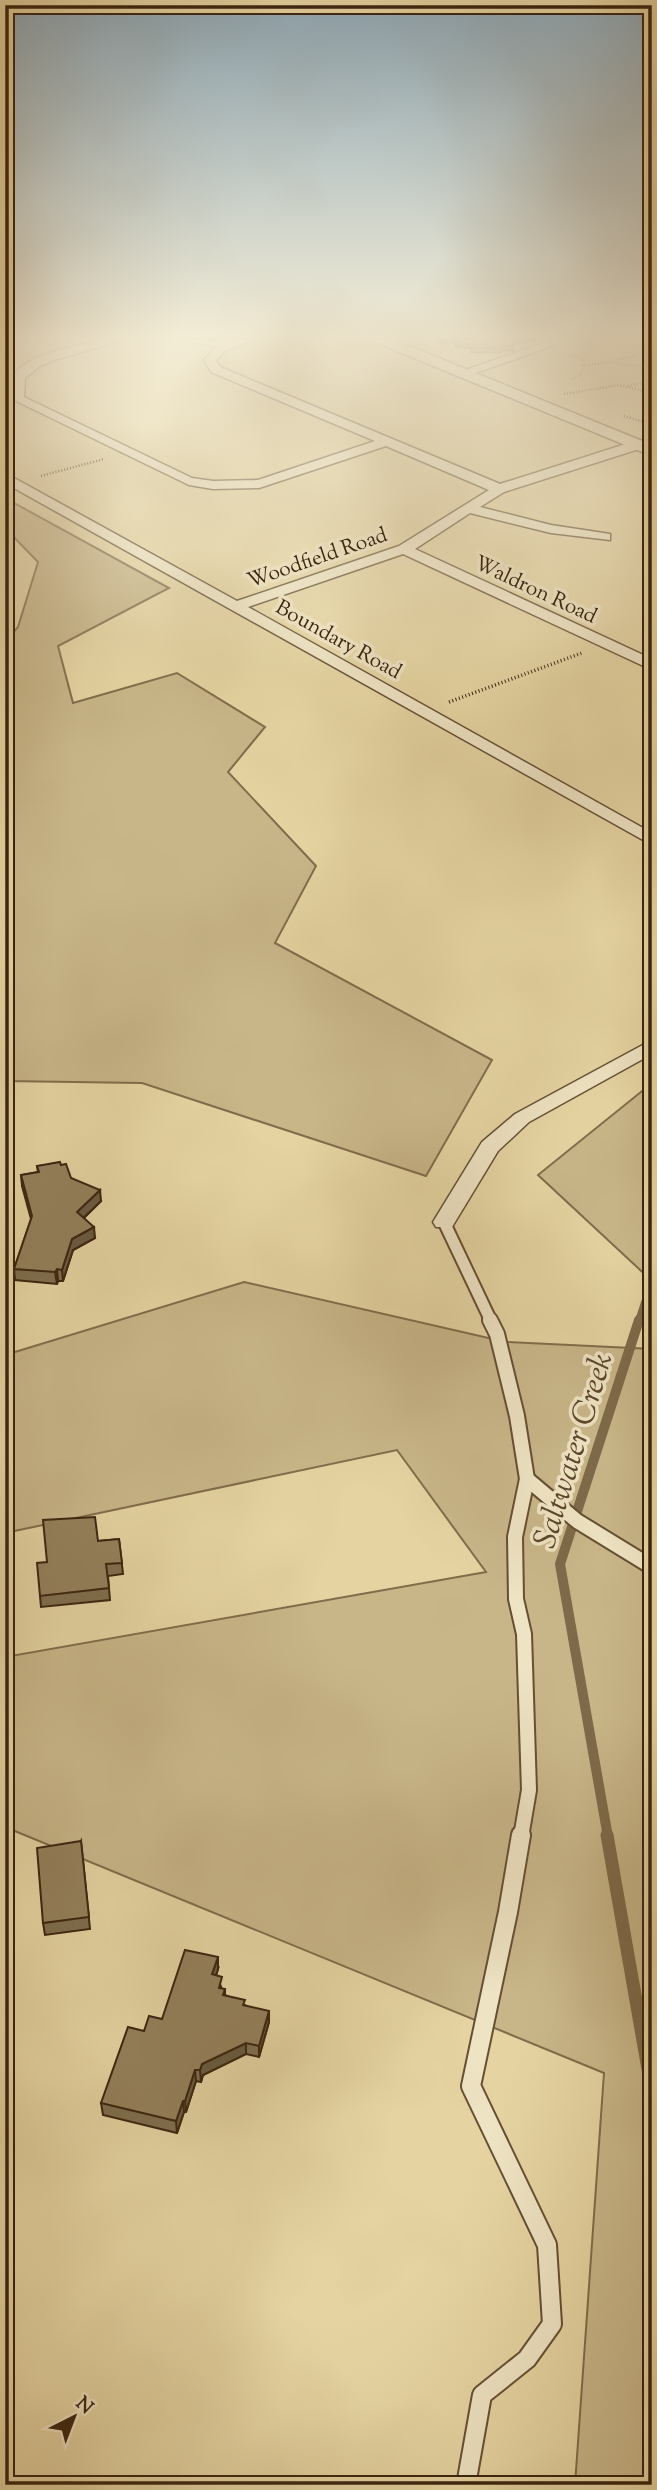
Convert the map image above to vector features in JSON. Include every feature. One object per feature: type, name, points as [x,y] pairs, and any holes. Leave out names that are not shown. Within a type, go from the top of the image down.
[{"type":"street","points":[[135,455],[189,481],[213,485],[259,484],[346,455]]},
{"type":"street","points":[[418,455],[499,489]]},
{"type":"street","name":"Woodfield Road","points":[[238,606],[404,549],[499,489],[619,455]]},
{"type":"street","name":"Boundary Road","points":[[5,477],[652,840]]},
{"type":"street","points":[[470,509],[551,529],[605,537]]},
{"type":"street","name":"Waldron Road","points":[[404,549],[652,665]]},
{"type":"street","points":[[444,1222],[490,1147],[505,1132],[522,1118],[652,1046]]},
{"type":"lane","points":[[444,1222],[497,1334],[517,1416],[527,1479],[515,1537],[516,1599],[524,1634],[529,1790],[508,1912],[471,2086],[547,2245],[552,2324],[527,2359],[482,2395],[466,2485]]},
{"type":"lane","points":[[527,1479],[578,1521],[652,1567]]},
{"type":"path","points":[[31,478],[115,456]]},
{"type":"path","points":[[441,705],[603,644]]},
{"type":"shaded area","points":[[5,498],[169,588],[58,646],[73,703],[177,673],[265,727],[228,772],[316,866],[275,943],[492,1060],[426,1176],[142,1083],[5,1081],[5,642],[18,627],[38,562],[5,528]]},
{"type":"shaded area","points":[[652,1083],[652,1281],[538,1175]]},
{"type":"shaded area","points":[[244,1282],[506,1342],[652,1349],[652,2485],[575,2485],[604,2073],[5,1827],[5,1657],[486,1572],[397,1450],[5,1533],[5,1355]]},
{"type":"building","points":[[60,1162],[61,1165],[66,1164],[71,1178],[100,1190],[77,1212],[94,1227],[72,1239],[62,1270],[57,1269],[55,1272],[14,1269],[32,1216],[21,1175],[39,1172],[37,1166]]},
{"type":"building","points":[[95,1517],[98,1541],[119,1539],[122,1563],[106,1564],[109,1588],[40,1596],[37,1563],[47,1562],[43,1520]]},
{"type":"building","points":[[81,1841],[89,1917],[43,1923],[37,1848]]},
{"type":"building","points":[[185,1950],[218,1957],[212,1974],[222,1977],[219,1988],[225,1989],[223,1995],[245,2000],[243,2005],[269,2011],[259,2046],[246,2043],[202,2064],[200,2070],[195,2070],[176,2121],[101,2103],[128,2027],[144,2031],[149,2016],[162,2019]]},
{"type":"waterway","name":"Saltwater Creek","points":[[639,1321],[652,1281]]},
{"type":"waterway","name":"Saltwater Creek","points":[[608,1837],[560,1564],[639,1320]]},
{"type":"waterway","name":"Saltwater Creek","points":[[607,1835],[652,2092]]}]
